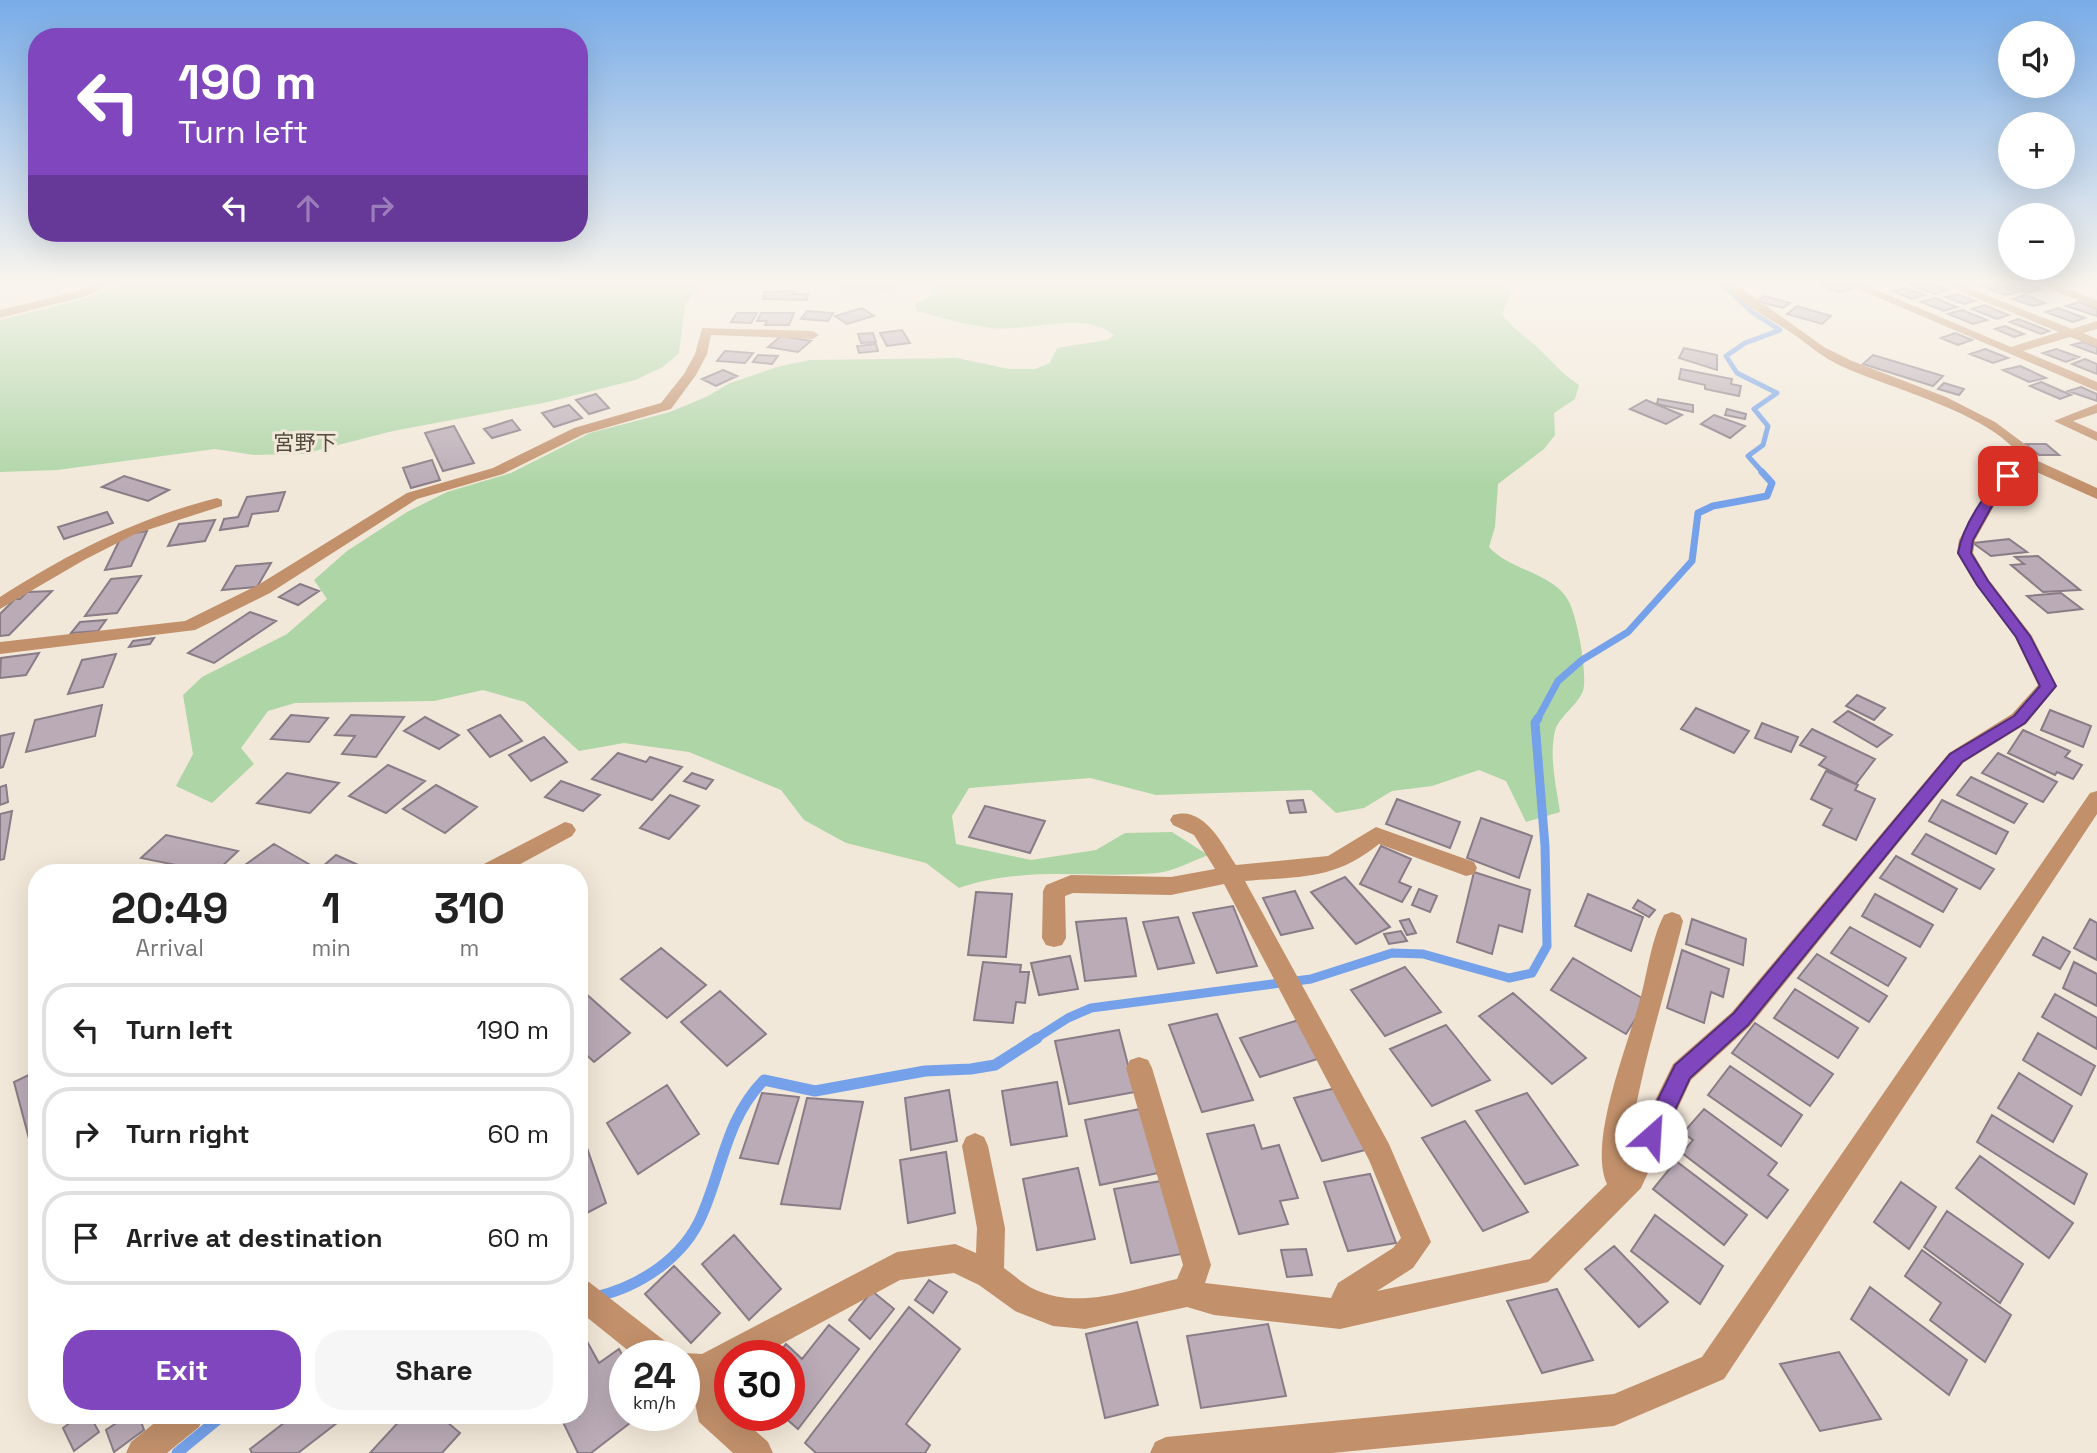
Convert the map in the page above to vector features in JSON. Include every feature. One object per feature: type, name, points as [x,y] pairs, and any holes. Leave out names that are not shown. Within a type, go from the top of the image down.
[{"type":"street","points":[[0,648],[188,626],[264,589],[412,496],[498,471],[579,431],[666,407],[690,375],[702,351]]},
{"type":"street","points":[[1822,351],[1847,364],[1941,400],[1990,425],[2025,451],[2032,464],[2097,494]]},
{"type":"street","points":[[2010,351],[2097,387]]},
{"type":"street","points":[[2097,408],[2061,421],[2097,437]]},
{"type":"street","points":[[700,1365],[897,1266],[955,1258],[989,1275],[1025,1301],[1053,1311],[1085,1314],[1187,1292],[1214,1300],[1340,1314],[1538,1272],[1631,1180],[1682,1072],[1741,1019],[1956,758],[2019,719],[2048,686],[2023,636],[1982,582],[1965,553],[1967,540],[1992,495],[2008,476],[2032,464]]},
{"type":"street","points":[[0,604],[114,536],[155,519],[217,502]]},
{"type":"street","points":[[1166,1453],[1614,1410],[1713,1368],[2097,798]]},
{"type":"street","points":[[1180,820],[1201,829],[1230,874],[1380,1153],[1417,1242],[1403,1258],[1348,1293],[1340,1314]]},
{"type":"street","points":[[503,864],[565,830]]},
{"type":"street","points":[[1054,938],[1054,891],[1071,884],[1171,886],[1230,874],[1332,864],[1353,853],[1376,835],[1466,868]]},
{"type":"street","points":[[1624,1186],[1616,1174],[1615,1154],[1628,1077],[1672,921]]},
{"type":"street","points":[[1139,1068],[1197,1265],[1187,1292]]},
{"type":"street","points":[[975,1146],[991,1228],[989,1275]]},
{"type":"street","points":[[588,1299],[639,1340]]},
{"type":"street","points":[[700,1384],[710,1411],[757,1453]]},
{"type":"street","points":[[142,1453],[178,1424]]},
{"type":"green space","points":[[0,351],[679,351],[663,367],[635,380],[548,402],[393,431],[303,454],[254,455],[215,449],[57,470],[0,472]]},
{"type":"green space","points":[[1056,351],[1541,351],[1579,385],[1575,399],[1554,413],[1555,435],[1544,449],[1498,484],[1495,527],[1489,547],[1498,555],[1542,577],[1561,591],[1575,618],[1583,659],[1584,683],[1581,696],[1560,720],[1553,741],[1560,812],[1526,822],[1506,781],[1479,770],[1432,786],[1392,791],[1364,808],[1336,813],[1311,790],[1156,795],[1090,778],[969,788],[952,816],[956,844],[1031,860],[1096,850],[1125,833],[1172,832],[1208,855],[1157,873],[1032,875],[983,881],[959,888],[926,863],[846,843],[804,820],[781,790],[689,752],[624,743],[579,751],[525,702],[483,690],[434,701],[295,703],[268,711],[241,748],[254,764],[212,803],[176,786],[193,754],[183,695],[202,677],[287,634],[327,599],[314,580],[347,551],[407,512],[447,492],[511,473],[590,433],[670,412],[706,397],[730,383],[777,367],[810,360],[957,358],[1009,369],[1035,369],[1050,363]]},
{"type":"building","points":[[725,351],[753,353],[745,363],[717,361]]},
{"type":"building","points":[[1683,351],[1717,355],[1717,370],[1679,358]]},
{"type":"building","points":[[1990,351],[2008,358],[1993,363],[1970,354]]},
{"type":"building","points":[[2061,351],[2079,357],[2066,362],[2043,353]]},
{"type":"building","points":[[758,355],[778,356],[772,364],[753,362]]},
{"type":"building","points":[[1873,355],[1943,376],[1933,386],[1863,364]]},
{"type":"building","points":[[2085,359],[2097,364],[2097,374],[2072,364]]},
{"type":"building","points":[[2020,366],[2046,378],[2029,382],[2003,370]]},
{"type":"building","points":[[1681,369],[1732,379],[1731,384],[1741,386],[1739,396],[1705,389],[1705,385],[1679,379]]},
{"type":"building","points":[[723,370],[737,376],[716,386],[702,379]]},
{"type":"building","points":[[2041,382],[2071,395],[2060,399],[2030,386]]},
{"type":"building","points":[[1944,383],[1964,389],[1959,395],[1938,389]]},
{"type":"building","points":[[2081,387],[2097,394],[2097,401],[2068,391]]},
{"type":"building","points":[[596,394],[609,408],[589,414],[576,400]]},
{"type":"building","points":[[1658,399],[1693,405],[1693,412],[1657,404]]},
{"type":"building","points":[[1646,400],[1682,415],[1666,424],[1630,409]]},
{"type":"building","points":[[569,405],[582,418],[554,427],[542,413]]},
{"type":"building","points":[[1727,409],[1746,414],[1745,419],[1725,415]]},
{"type":"building","points":[[1714,415],[1745,426],[1730,438],[1701,424]]},
{"type":"building","points":[[512,420],[520,430],[492,438],[484,429]]},
{"type":"building","points":[[454,426],[474,463],[443,471],[425,433]]},
{"type":"building","points":[[2026,444],[2046,444],[2059,455],[2039,455]]},
{"type":"building","points":[[432,460],[440,480],[411,488],[403,468]]},
{"type":"building","points":[[124,476],[169,490],[148,501],[102,487]]},
{"type":"building","points":[[285,492],[278,511],[252,514],[248,526],[220,530],[224,519],[238,517],[247,497]]},
{"type":"building","points":[[107,512],[113,523],[64,539],[58,527]]},
{"type":"building","points":[[215,520],[205,541],[168,546],[179,524]]},
{"type":"building","points":[[147,531],[131,566],[105,570],[122,535]]},
{"type":"building","points":[[2009,539],[2027,552],[1991,556],[1973,543]]},
{"type":"building","points":[[2038,556],[2080,590],[2043,592],[2011,565],[2024,564],[2015,557]]},
{"type":"building","points":[[271,563],[257,587],[222,590],[236,566]]},
{"type":"building","points":[[141,576],[117,613],[85,616],[111,579]]},
{"type":"building","points":[[300,584],[319,591],[298,605],[279,597]]},
{"type":"building","points":[[52,591],[9,635],[0,636],[0,614],[15,599],[20,599],[27,592]]},
{"type":"building","points":[[2061,593],[2082,609],[2048,613],[2027,596]]},
{"type":"building","points":[[250,612],[276,621],[214,663],[188,653]]},
{"type":"building","points":[[106,620],[98,631],[71,633],[80,622]]},
{"type":"building","points":[[154,638],[150,644],[129,647],[133,641]]},
{"type":"building","points":[[39,653],[26,675],[0,678],[1,658]]},
{"type":"building","points":[[116,654],[103,687],[68,694],[82,660]]},
{"type":"building","points":[[1857,695],[1885,708],[1874,720],[1846,706]]},
{"type":"building","points":[[102,705],[95,736],[26,752],[35,720]]},
{"type":"building","points":[[1696,708],[1749,731],[1734,753],[1681,729]]},
{"type":"building","points":[[2050,710],[2091,726],[2083,747],[2041,730]]},
{"type":"building","points":[[1848,711],[1892,735],[1877,747],[1834,722]]},
{"type":"building","points":[[291,715],[328,718],[309,742],[271,739]]},
{"type":"building","points":[[351,715],[404,717],[376,757],[342,754],[355,736],[335,735]]},
{"type":"building","points":[[500,715],[522,741],[490,757],[468,730]]},
{"type":"building","points":[[425,717],[459,735],[439,749],[404,731]]},
{"type":"building","points":[[1762,723],[1798,737],[1791,752],[1755,738]]},
{"type":"building","points":[[1812,729],[1875,759],[1856,784],[1819,765],[1826,757],[1800,745]]},
{"type":"building","points":[[2023,730],[2070,751],[2065,757],[2082,765],[2073,779],[2057,772],[2055,775],[2008,753]]},
{"type":"building","points":[[14,733],[3,767],[0,768],[0,736]]},
{"type":"building","points":[[544,737],[567,762],[531,781],[509,755]]},
{"type":"building","points":[[618,753],[646,762],[650,757],[682,767],[652,800],[592,779]]},
{"type":"building","points":[[1998,753],[2057,782],[2043,802],[1982,773]]},
{"type":"building","points":[[388,765],[425,781],[386,813],[349,796]]},
{"type":"building","points":[[1826,771],[1858,785],[1855,790],[1875,799],[1856,840],[1823,825],[1832,809],[1811,799]]},
{"type":"building","points":[[287,773],[339,783],[310,813],[257,803]]},
{"type":"building","points":[[692,773],[713,780],[706,789],[684,781]]},
{"type":"building","points":[[1971,777],[2027,804],[2014,823],[1957,795]]},
{"type":"building","points":[[561,781],[600,795],[583,811],[545,797]]},
{"type":"building","points":[[6,785],[8,802],[0,805],[0,787]]},
{"type":"building","points":[[436,785],[477,807],[445,833],[403,809]]},
{"type":"building","points":[[670,795],[699,806],[669,839],[640,828]]},
{"type":"building","points":[[1397,799],[1460,822],[1450,848],[1386,824]]},
{"type":"building","points":[[1303,800],[1306,812],[1290,813],[1287,801]]},
{"type":"building","points":[[1942,800],[2008,832],[1996,854],[1929,821]]},
{"type":"building","points":[[985,806],[1045,821],[1030,853],[969,837]]},
{"type":"building","points":[[12,811],[4,859],[0,860],[0,814]]},
{"type":"building","points":[[1481,818],[1532,836],[1519,878],[1467,858]]},
{"type":"building","points":[[1926,834],[1994,869],[1980,889],[1912,854]]},
{"type":"building","points":[[166,835],[238,851],[224,864],[171,864],[141,858]]},
{"type":"building","points":[[274,844],[309,864],[246,864]]},
{"type":"building","points":[[1381,846],[1411,859],[1399,882],[1411,887],[1402,902],[1360,884]]},
{"type":"building","points":[[336,855],[356,864],[326,864]]},
{"type":"building","points":[[1896,856],[1957,889],[1943,912],[1880,878]]},
{"type":"building","points":[[1474,872],[1530,890],[1522,932],[1499,925],[1492,954],[1457,942]]},
{"type":"building","points":[[1345,877],[1390,927],[1356,944],[1311,892]]},
{"type":"building","points":[[1419,889],[1437,896],[1430,912],[1412,905]]},
{"type":"building","points":[[1295,891],[1313,928],[1281,935],[1263,898]]},
{"type":"building","points":[[976,892],[1012,894],[1006,957],[968,955]]},
{"type":"building","points":[[1588,894],[1643,917],[1631,951],[1575,926]]},
{"type":"building","points":[[1875,894],[1933,925],[1920,947],[1862,916]]},
{"type":"building","points":[[1638,900],[1655,910],[1649,917],[1633,908]]},
{"type":"building","points":[[1233,906],[1257,966],[1217,973],[1193,913]]},
{"type":"building","points":[[1178,917],[1194,963],[1158,969],[1143,922]]},
{"type":"building","points":[[1126,918],[1136,976],[1085,981],[1076,922]]},
{"type":"building","points":[[1409,919],[1416,933],[1407,935],[1400,921]]},
{"type":"building","points":[[1692,919],[1746,939],[1743,965],[1686,944]]},
{"type":"building","points":[[2090,919],[2097,923],[2097,960],[2074,948]]},
{"type":"building","points":[[1850,927],[1906,958],[1888,986],[1831,953]]},
{"type":"building","points":[[1401,931],[1407,941],[1389,944],[1384,934]]},
{"type":"building","points":[[2043,937],[2070,952],[2060,969],[2033,955]]},
{"type":"building","points":[[661,948],[706,985],[667,1018],[621,979]]},
{"type":"building","points":[[1682,950],[1729,969],[1723,997],[1711,992],[1704,1023],[1667,1008]]},
{"type":"building","points":[[1817,954],[1887,996],[1869,1022],[1798,978]]},
{"type":"building","points":[[1070,956],[1078,989],[1039,995],[1031,963]]},
{"type":"building","points":[[1573,958],[1647,1001],[1626,1034],[1551,990]]},
{"type":"building","points":[[983,962],[1021,965],[1020,972],[1029,972],[1025,1003],[1016,1002],[1013,1023],[974,1020]]},
{"type":"building","points":[[2074,962],[2097,974],[2097,1006],[2063,988]]},
{"type":"building","points":[[1405,967],[1441,1012],[1385,1036],[1351,990]]},
{"type":"building","points":[[1795,989],[1858,1028],[1838,1058],[1774,1018]]},
{"type":"building","points":[[720,991],[766,1034],[727,1066],[681,1022]]},
{"type":"building","points":[[1513,993],[1586,1058],[1552,1084],[1479,1016]]},
{"type":"building","points":[[2055,994],[2097,1018],[2097,1049],[2042,1017]]},
{"type":"building","points":[[588,996],[630,1033],[594,1062],[588,1056]]},
{"type":"building","points":[[1217,1014],[1253,1100],[1202,1112],[1169,1025]]},
{"type":"building","points":[[1302,1019],[1324,1057],[1260,1077],[1240,1038]]},
{"type":"building","points":[[1755,1023],[1833,1074],[1810,1106],[1732,1053]]},
{"type":"building","points":[[1446,1025],[1490,1080],[1432,1106],[1390,1049]]},
{"type":"building","points":[[1119,1030],[1135,1092],[1069,1104],[1055,1041]]},
{"type":"building","points":[[2038,1033],[2095,1066],[2081,1095],[2023,1060]]},
{"type":"building","points":[[1730,1066],[1802,1115],[1781,1146],[1708,1095]]},
{"type":"building","points":[[2019,1073],[2072,1106],[2053,1142],[1998,1108]]},
{"type":"building","points":[[28,1075],[28,1135],[14,1082]]},
{"type":"building","points":[[1057,1082],[1067,1136],[1011,1145],[1002,1091]]},
{"type":"building","points":[[667,1085],[699,1134],[638,1174],[607,1123]]},
{"type":"building","points":[[1336,1088],[1365,1150],[1322,1161],[1294,1098]]},
{"type":"building","points":[[949,1090],[957,1141],[911,1150],[905,1098]]},
{"type":"building","points":[[762,1093],[799,1097],[778,1164],[740,1158]]},
{"type":"building","points":[[1527,1093],[1578,1165],[1525,1184],[1476,1111]]},
{"type":"building","points":[[807,1098],[863,1102],[840,1209],[781,1204]]},
{"type":"building","points":[[1145,1108],[1163,1172],[1100,1185],[1085,1120]]},
{"type":"building","points":[[1704,1109],[1777,1163],[1768,1175],[1788,1190],[1767,1218],[1682,1153],[1693,1140],[1683,1133]]},
{"type":"building","points":[[1992,1115],[2087,1174],[2074,1204],[1977,1142]]},
{"type":"building","points":[[1465,1121],[1528,1212],[1483,1231],[1422,1138]]},
{"type":"building","points":[[1254,1125],[1262,1149],[1279,1145],[1298,1198],[1280,1201],[1288,1224],[1239,1234],[1207,1134]]},
{"type":"building","points":[[588,1151],[606,1203],[588,1212]]},
{"type":"building","points":[[946,1152],[955,1213],[908,1223],[900,1160]]},
{"type":"building","points":[[1980,1156],[2073,1223],[2049,1258],[1956,1188]]},
{"type":"building","points":[[1676,1161],[1747,1215],[1724,1245],[1653,1189]]},
{"type":"building","points":[[1078,1168],[1095,1239],[1037,1250],[1023,1179]]},
{"type":"building","points":[[1370,1174],[1396,1243],[1348,1251],[1324,1182]]},
{"type":"building","points":[[1167,1180],[1187,1253],[1131,1263],[1114,1189]]},
{"type":"building","points":[[1901,1182],[1936,1207],[1909,1249],[1874,1222]]},
{"type":"building","points":[[1947,1211],[2023,1264],[2000,1303],[1924,1247]]},
{"type":"building","points":[[1655,1215],[1723,1266],[1700,1304],[1631,1251]]},
{"type":"building","points":[[734,1235],[781,1289],[749,1320],[702,1264]]},
{"type":"building","points":[[1614,1246],[1668,1302],[1639,1327],[1585,1269]]},
{"type":"building","points":[[1306,1249],[1312,1275],[1287,1277],[1281,1250]]},
{"type":"building","points":[[1922,1250],[2011,1315],[1985,1362],[1930,1320],[1941,1303],[1905,1276]]},
{"type":"building","points":[[674,1266],[720,1313],[694,1340],[688,1340],[645,1294]]},
{"type":"building","points":[[929,1280],[947,1292],[933,1313],[915,1300]]},
{"type":"building","points":[[1870,1287],[1967,1360],[1949,1395],[1851,1319]]},
{"type":"building","points":[[1557,1289],[1593,1360],[1542,1373],[1507,1301]]},
{"type":"building","points":[[872,1291],[894,1309],[870,1339],[849,1320]]},
{"type":"building","points":[[909,1307],[960,1349],[906,1424],[930,1445],[925,1453],[816,1453],[805,1443]]},
{"type":"building","points":[[1137,1322],[1158,1405],[1105,1418],[1086,1334]]},
{"type":"building","points":[[1268,1324],[1286,1396],[1201,1408],[1187,1336]]},
{"type":"building","points":[[829,1325],[859,1349],[805,1420],[805,1355]]},
{"type":"building","points":[[588,1343],[599,1363],[609,1356],[609,1431],[620,1431],[591,1453],[578,1453],[564,1424],[588,1424]]},
{"type":"building","points":[[1839,1352],[1881,1419],[1820,1431],[1780,1364]]},
{"type":"building","points":[[68,1424],[94,1424],[99,1432],[74,1451],[63,1428]]},
{"type":"building","points":[[115,1424],[142,1424],[144,1430],[114,1452],[106,1430]]},
{"type":"building","points":[[283,1424],[336,1424],[298,1453],[252,1453],[250,1449]]},
{"type":"building","points":[[397,1424],[449,1424],[460,1433],[442,1453],[370,1453]]},
{"type":"waterway","points":[[1734,351],[1726,356],[1737,373],[1777,393],[1754,409],[1768,426],[1763,445],[1748,456],[1764,474]]},
{"type":"waterway","points":[[1537,720],[1558,681],[1582,660],[1628,632],[1692,561],[1698,513],[1713,506],[1767,496],[1772,483],[1762,472]]},
{"type":"waterway","points":[[1035,1039],[1068,1018],[1091,1008],[1311,979],[1392,953],[1423,954],[1509,978],[1532,973],[1547,946],[1545,846],[1535,723],[1538,718]]},
{"type":"waterway","points":[[595,1297],[643,1278],[684,1245],[702,1215],[733,1127],[751,1095],[764,1080],[815,1091],[925,1071],[971,1069],[995,1065],[1037,1038]]},
{"type":"waterway","points":[[177,1453],[212,1424]]},
{"type":"district","name":"宮野下","points":[[305,443]]},
{"type":"route","points":[[1651,1136],[1682,1072],[1741,1019],[1956,758],[2019,719],[2048,686],[2023,636],[1982,582],[1965,553],[1967,540],[1992,495],[2008,476]]}]
